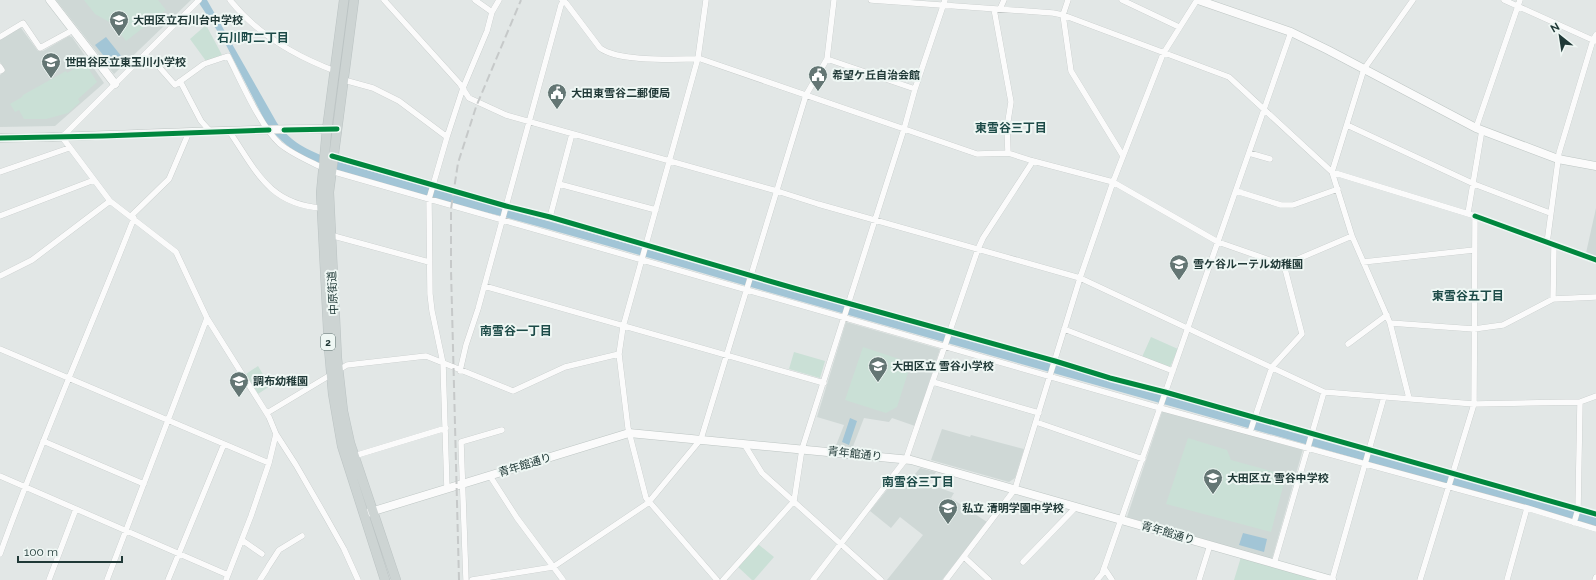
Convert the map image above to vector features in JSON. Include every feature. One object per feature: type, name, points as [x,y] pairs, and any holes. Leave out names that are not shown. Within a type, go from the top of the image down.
[{"type":"main road","name":"中原街道","points":[[330,155],[327,129],[344,0]]},
{"type":"main road","name":"中原街道","points":[[354,0],[337,129],[327,168],[321,208],[334,372],[342,446],[386,580]]},
{"type":"main road","name":"中原街道","points":[[327,168],[334,372],[354,456],[396,580]]},
{"type":"street","points":[[50,0],[115,84]]},
{"type":"street","points":[[62,137],[199,0]]},
{"type":"street","points":[[230,0],[242,15],[270,38],[283,46],[335,71]]},
{"type":"street","points":[[384,0],[463,88],[469,98],[506,115],[1080,278],[1324,392],[1474,404],[1580,402],[1596,396]]},
{"type":"street","points":[[475,0],[492,12]]},
{"type":"street","points":[[447,489],[443,362],[432,311],[428,262],[430,198],[432,186],[463,88],[487,31],[492,12],[499,0]]},
{"type":"street","points":[[460,371],[563,0],[600,48],[607,52],[656,59],[698,59],[977,154],[1008,154],[1113,182],[1218,242],[1284,265],[1352,236]]},
{"type":"street","points":[[706,0],[698,59],[623,327],[619,354],[629,433],[646,498],[717,580]]},
{"type":"street","points":[[472,580],[487,579],[553,567],[649,503],[701,440],[746,288],[806,96],[827,59],[834,0]]},
{"type":"street","points":[[871,0],[944,3],[1063,15],[1163,54],[1229,77],[1332,172],[1468,213],[1596,260]]},
{"type":"street","points":[[1004,0],[997,9],[1010,102],[1007,128],[1008,154]]},
{"type":"street","points":[[1068,0],[1063,15],[1071,71],[1123,156]]},
{"type":"street","points":[[1122,0],[1179,27]]},
{"type":"street","points":[[946,580],[1015,489],[1064,329],[1079,287],[1080,278],[1113,182],[1163,54],[1197,0],[1291,32],[1479,129],[1558,159],[1596,166]]},
{"type":"street","points":[[1409,398],[1390,323],[1352,236],[1332,172],[1364,69],[1413,0]]},
{"type":"street","points":[[1504,0],[1517,7],[1595,39],[1558,159],[1547,243]]},
{"type":"street","points":[[1468,213],[1474,184],[1479,129],[1520,0]]},
{"type":"street","points":[[723,580],[794,501],[802,449],[824,384],[904,129],[915,89],[944,3]]},
{"type":"street","points":[[0,37],[23,23],[40,48],[73,30]]},
{"type":"street","points":[[1097,580],[1102,574],[1122,520],[1291,32]]},
{"type":"street","points":[[144,55],[153,60],[175,85],[204,64],[228,56],[268,130],[285,148],[327,168],[1161,407],[1527,508],[1596,529]]},
{"type":"street","points":[[827,59],[915,89]]},
{"type":"street","points":[[0,67],[2,70],[0,71]]},
{"type":"street","points":[[344,80],[373,88],[399,101],[447,137]]},
{"type":"street","points":[[180,82],[201,121],[210,132]]},
{"type":"street","points":[[1347,125],[1474,184],[1550,213]]},
{"type":"street","points":[[0,138],[337,129]]},
{"type":"street","points":[[229,131],[260,177],[272,190],[296,203],[321,208]]},
{"type":"street","points":[[0,554],[132,217],[169,179],[188,132]]},
{"type":"street","points":[[550,217],[572,134]]},
{"type":"street","points":[[62,137],[110,202],[132,217],[176,252],[207,318],[267,412],[276,434],[313,494],[344,549],[358,580]]},
{"type":"street","points":[[0,172],[69,148]]},
{"type":"street","points":[[1249,153],[1270,159]]},
{"type":"street","points":[[330,155],[506,207],[550,217],[645,247],[1255,418],[1452,475],[1596,514]]},
{"type":"street","points":[[813,580],[906,459],[978,249],[983,238],[1034,162]]},
{"type":"street","points":[[0,216],[94,180]]},
{"type":"street","points":[[559,184],[656,210]]},
{"type":"street","points":[[1236,191],[1281,206],[1293,205],[1338,189]]},
{"type":"street","points":[[0,276],[32,260],[110,202]]},
{"type":"street","points":[[1420,580],[1474,404],[1475,216]]},
{"type":"street","points":[[330,235],[428,262]]},
{"type":"street","points":[[1553,299],[1554,245]]},
{"type":"street","points":[[1363,262],[1474,250]]},
{"type":"street","points":[[1250,431],[1272,367],[1302,334],[1284,265]]},
{"type":"street","points":[[484,286],[824,384]]},
{"type":"street","points":[[1390,323],[1474,328],[1503,325],[1553,299],[1596,297]]},
{"type":"street","points":[[1348,344],[1386,315]]},
{"type":"street","points":[[107,580],[207,318]]},
{"type":"street","points":[[1064,329],[1174,371]]},
{"type":"street","points":[[0,349],[168,419],[268,463]]},
{"type":"street","points":[[267,412],[347,365],[426,356],[443,362],[460,371],[513,391],[565,367],[619,354]]},
{"type":"street","points":[[933,382],[1039,413]]},
{"type":"street","points":[[1274,564],[1324,392]]},
{"type":"street","points":[[1332,580],[1384,397]]},
{"type":"street","points":[[1574,522],[1578,510],[1580,402]]},
{"type":"street","points":[[1036,422],[1143,459]]},
{"type":"street","points":[[354,456],[446,428]]},
{"type":"street","points":[[466,580],[461,442],[502,430]]},
{"type":"street","name":"青年館通り","points":[[364,514],[463,485],[629,433],[906,459],[1332,580]]},
{"type":"street","points":[[0,476],[126,531],[227,578],[251,516],[276,434]]},
{"type":"street","points":[[43,441],[144,484]]},
{"type":"street","points":[[168,580],[224,444]]},
{"type":"street","points":[[744,444],[762,473],[881,580]]},
{"type":"street","points":[[490,476],[517,518],[563,580]]},
{"type":"street","points":[[1023,562],[1076,507]]},
{"type":"street","points":[[1507,580],[1527,508]]},
{"type":"street","points":[[49,580],[76,509]]},
{"type":"street","points":[[260,580],[279,550],[302,536]]},
{"type":"street","points":[[242,540],[262,554]]},
{"type":"street","points":[[1199,580],[1210,545]]},
{"type":"street","points":[[964,557],[989,580]]},
{"type":"street","points":[[1104,568],[1112,580]]},
{"type":"shaded area","name":"大田区立石川台中学校","points":[[56,0],[191,0],[114,74]]},
{"type":"shaded area","name":"世田谷区立東玉川小学校","points":[[20,28],[38,51],[43,51],[69,36],[72,37],[104,83],[55,126],[0,127],[0,75],[5,71],[0,62],[0,39]]},
{"type":"shaded area","points":[[1596,208],[1596,257],[1586,253]]},
{"type":"shaded area","name":"大田区立 雪谷小学校","points":[[846,322],[940,349],[915,426],[892,418],[889,422],[864,418],[852,449],[835,448],[844,425],[817,417]]},
{"type":"shaded area","name":"大田区立 雪谷中学校","points":[[1167,410],[1303,449],[1272,559],[1127,517],[1162,412]]},
{"type":"shaded area","points":[[942,429],[1024,449],[1015,478],[1009,482],[931,460]]},
{"type":"shaded area","name":"私立 清明学園中学校","points":[[920,468],[936,472],[928,484],[954,493],[951,498],[987,522],[942,580],[887,580],[923,535],[900,517],[891,528],[870,511],[898,476],[910,480]]},
{"type":"green space","points":[[84,0],[158,0],[166,10],[126,41],[113,24],[95,14]]},
{"type":"green space","points":[[206,25],[222,55],[206,61],[190,39]]},
{"type":"green space","points":[[85,63],[97,82],[78,99],[80,102],[68,113],[46,119],[24,119],[19,110],[15,112],[10,104],[66,71],[67,73]]},
{"type":"green space","points":[[1151,337],[1178,349],[1170,367],[1142,357]]},
{"type":"green space","points":[[863,347],[911,363],[897,407],[886,413],[845,400]]},
{"type":"green space","points":[[794,352],[825,361],[820,378],[789,369]]},
{"type":"green space","points":[[258,366],[270,386],[258,394],[246,374]]},
{"type":"green space","points":[[1188,438],[1227,450],[1231,460],[1286,475],[1271,532],[1166,504]]},
{"type":"green space","points":[[758,544],[774,557],[754,580],[752,580],[738,567]]},
{"type":"green space","points":[[1241,557],[1322,580],[1234,580]]},
{"type":"water","points":[[197,0],[207,0],[283,131],[296,142],[335,161],[1596,517],[1596,528],[573,236],[405,192],[337,171],[301,155],[282,141],[266,123],[224,41]]},
{"type":"water","points":[[106,37],[122,57],[111,65],[95,45]]},
{"type":"water","points":[[850,418],[857,421],[849,445],[842,442]]},
{"type":"water","points":[[1243,533],[1267,539],[1264,552],[1239,545]]},
{"type":"railway","points":[[459,580],[451,270],[451,209],[458,163],[476,107],[521,0]]},
{"type":"cycle path","points":[[284,130],[337,129]]},
{"type":"cycle path","points":[[0,138],[269,130]]},
{"type":"cycle path","points":[[332,156],[1055,361],[1110,378],[1165,392],[1596,514]]},
{"type":"cycle path","points":[[1475,216],[1596,260]]},
{"type":"place","name":"大田区立石川台中学校","points":[[119,37]]},
{"type":"place","name":"世田谷区立東玉川小学校","points":[[51,79]]},
{"type":"place","name":"希望ケ丘自治会館","points":[[818,92]]},
{"type":"place","name":"大田東雪谷二郵便局","points":[[557,110]]},
{"type":"place","name":"雪ケ谷ルーテル幼稚園","points":[[1179,281]]},
{"type":"place","name":"大田区立 雪谷小学校","points":[[878,383]]},
{"type":"place","name":"調布幼稚園","points":[[239,398]]},
{"type":"place","name":"大田区立 雪谷中学校","points":[[1213,495]]},
{"type":"place","name":"私立 清明学園中学校","points":[[948,525]]},
{"type":"district","name":"石川町二丁目","points":[[253,38]]},
{"type":"district","name":"東雪谷三丁目","points":[[1011,128]]},
{"type":"district","name":"東雪谷五丁目","points":[[1468,296]]},
{"type":"district","name":"南雪谷一丁目","points":[[516,331]]},
{"type":"district","name":"南雪谷三丁目","points":[[918,482]]}]
